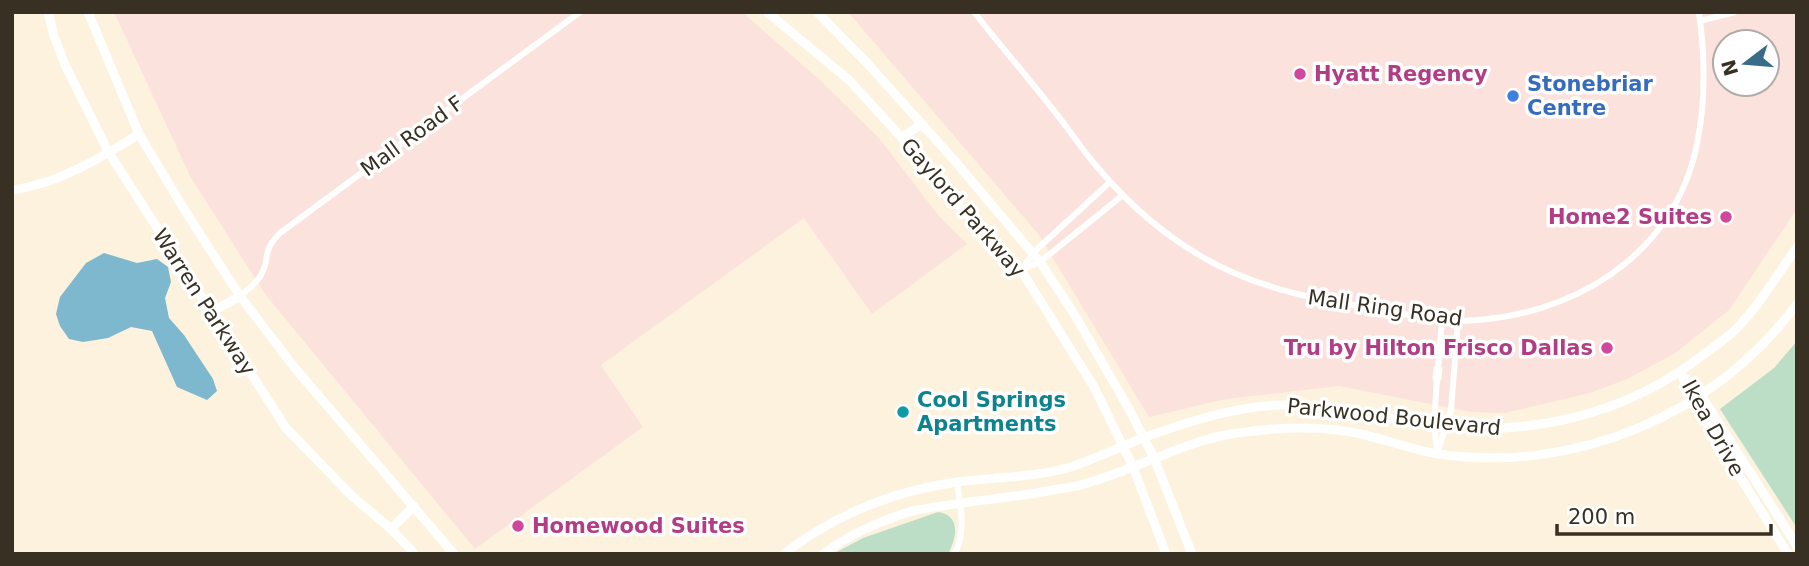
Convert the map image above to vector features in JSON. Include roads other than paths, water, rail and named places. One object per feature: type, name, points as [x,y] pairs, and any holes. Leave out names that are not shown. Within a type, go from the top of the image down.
[{"type":"main road","name":"Warren Parkway","points":[[48,12],[54,36],[70,75],[109,153],[286,428],[353,497],[391,529],[415,554]]},
{"type":"main road","name":"Warren Parkway","points":[[88,12],[139,134],[240,296],[294,367],[454,554]]},
{"type":"main road","name":"Gaylord Parkway","points":[[767,12],[849,80],[901,137],[931,177],[1021,270],[1094,387],[1124,446],[1167,554]]},
{"type":"main road","name":"Gaylord Parkway","points":[[817,12],[867,62],[1041,262],[1073,312],[1144,438],[1192,554]]},
{"type":"main road","points":[[901,137],[921,125]]},
{"type":"main road","points":[[12,190],[56,178],[109,153],[139,134]]},
{"type":"main road","name":"Parkwood Boulevard","points":[[784,554],[820,528],[868,505],[923,488],[1047,473],[1098,458],[1144,438],[1228,412],[1279,405],[1342,408],[1434,425],[1504,429],[1553,424],[1598,412],[1634,398],[1681,373],[1736,329],[1763,297],[1797,247]]},
{"type":"main road","points":[[212,312],[240,296]]},
{"type":"main road","name":"Parkwood Boulevard","points":[[823,554],[840,542],[885,520],[912,511],[1082,485],[1188,445],[1243,432],[1309,429],[1359,434],[1437,454],[1511,457],[1588,447],[1623,436],[1696,397],[1747,360],[1777,330],[1797,304]]},
{"type":"main road","name":"Ikea Drive","points":[[1681,373],[1788,554]]},
{"type":"main road","name":"Ikea Drive","points":[[1696,397],[1797,546]]},
{"type":"main road","points":[[1758,506],[1768,500]]},
{"type":"main road","points":[[391,529],[414,506]]},
{"type":"street","name":"Mall Road F","points":[[240,296],[255,283],[262,272],[269,245],[280,233],[580,12]]},
{"type":"street","name":"Mall Ring Road","points":[[974,12],[1110,182],[1154,223],[1192,251],[1256,283],[1321,300],[1458,321],[1507,317],[1549,307],[1583,292],[1627,262],[1658,229],[1683,187],[1697,145],[1703,90],[1699,12]]},
{"type":"street","points":[[1700,21],[1735,12]]},
{"type":"street","points":[[1021,270],[1034,252],[1110,182]]},
{"type":"street","points":[[1021,270],[1041,262],[1123,195]]},
{"type":"street","points":[[1437,454],[1434,425],[1442,320]]},
{"type":"street","points":[[1437,454],[1451,410],[1458,321]]},
{"type":"street","points":[[954,554],[960,546],[957,482]]},
{"type":"water","points":[[104,253],[137,263],[157,259],[168,267],[171,282],[165,298],[169,318],[184,335],[213,379],[217,391],[207,400],[177,387],[152,331],[131,327],[108,338],[83,342],[69,339],[56,314],[60,297],[86,263]]},
{"type":"place","name":"Hyatt Regency","points":[[1300,74]]},
{"type":"place","name":"Stonebriar Centre","points":[[1513,96]]},
{"type":"place","name":"Home2 Suites","points":[[1726,217]]},
{"type":"place","name":"Tru by Hilton Frisco Dallas","points":[[1607,348]]},
{"type":"place","name":"Cool Springs Apartments","points":[[903,412]]},
{"type":"place","name":"Homewood Suites","points":[[518,526]]}]
